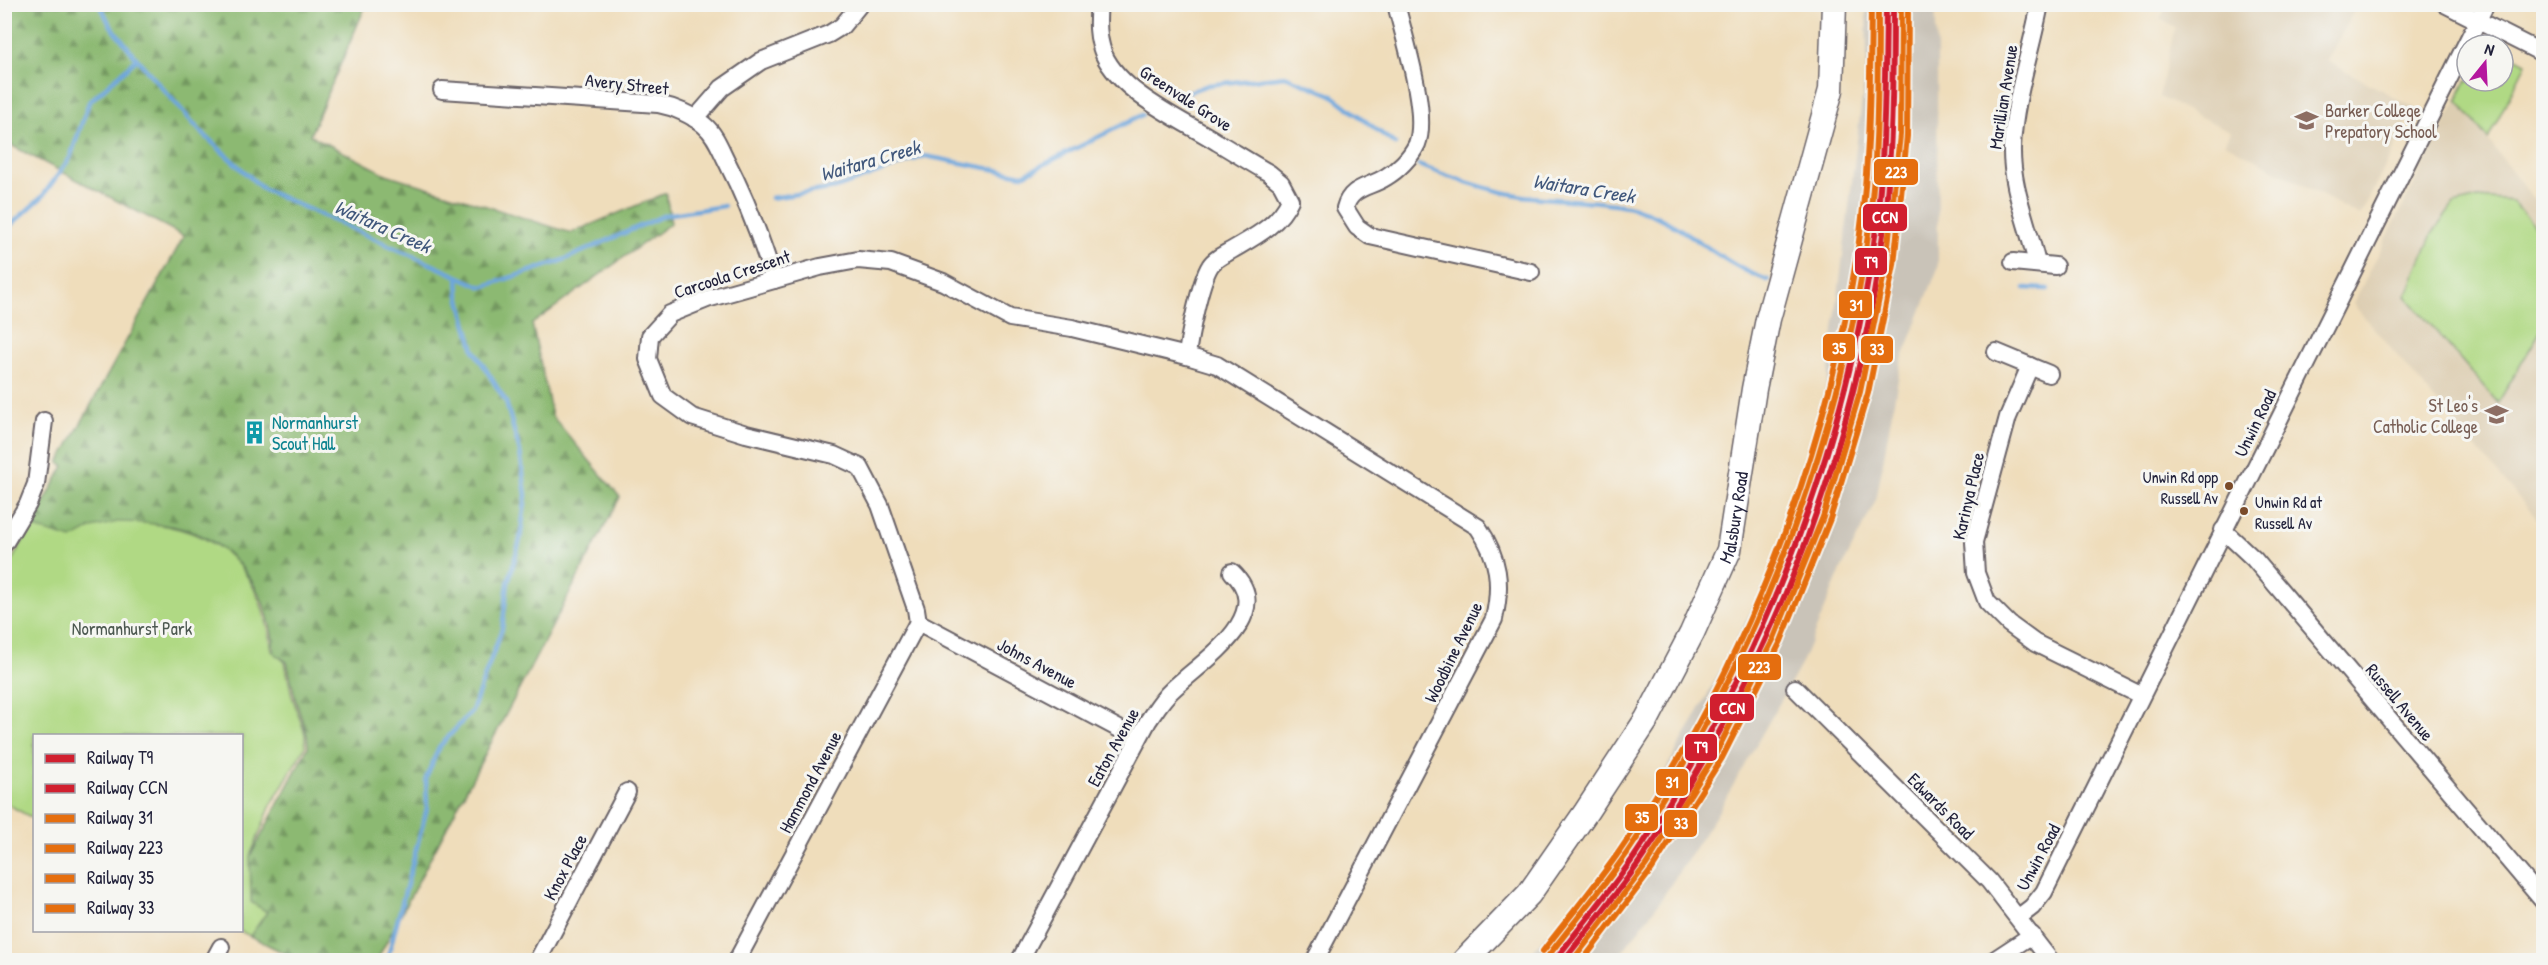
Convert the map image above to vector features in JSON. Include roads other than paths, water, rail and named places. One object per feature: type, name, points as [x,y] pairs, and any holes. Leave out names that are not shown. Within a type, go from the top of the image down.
[{"type":"street","points":[[695,119],[722,88],[760,61],[829,34],[842,26],[860,4]]},
{"type":"street","name":"Greenvale Grove","points":[[1098,4],[1097,30],[1105,56],[1117,74],[1134,90],[1168,113],[1269,173],[1281,183],[1290,200],[1284,214],[1264,230],[1225,253],[1210,265],[1199,299],[1187,356]]},
{"type":"street","points":[[1396,4],[1419,107],[1420,132],[1416,145],[1406,159],[1385,178],[1359,187],[1348,198],[1345,208],[1357,227],[1370,236],[1531,272]]},
{"type":"street","name":"Malsbury Road","points":[[1465,960],[1529,894],[1647,720],[1692,633],[1729,550],[1754,388],[1768,319],[1832,90],[1833,4]]},
{"type":"street","name":"Marillian Avenue","points":[[2037,264],[2016,185],[2012,149],[2023,77],[2040,4]]},
{"type":"street","points":[[2445,4],[2544,54]]},
{"type":"street","name":"Unwin Road","points":[[2019,918],[2034,905],[2044,892],[2140,695],[2486,4]]},
{"type":"street","name":"Avery Street","points":[[442,90],[658,104],[669,106],[695,119],[713,135],[729,165],[756,224],[774,280]]},
{"type":"street","name":"Carcoola Crescent","points":[[918,622],[916,609],[880,505],[860,467],[834,455],[746,434],[692,417],[663,396],[648,359],[650,336],[670,314],[707,299],[820,267],[858,260],[891,263],[943,282],[1010,318],[1072,328],[1187,356]]},
{"type":"street","points":[[2013,262],[2055,266]]},
{"type":"street","points":[[1996,352],[2049,374]]},
{"type":"street","name":"Woodbine Avenue","points":[[1187,356],[1217,365],[1453,510],[1478,527],[1490,544],[1495,564],[1500,594],[1494,619],[1315,960]]},
{"type":"street","name":"Karinya Place","points":[[2030,366],[2008,417],[1974,542],[1976,573],[1987,602],[2009,624],[2035,643],[2140,695]]},
{"type":"street","points":[[4,544],[28,504],[36,484],[44,422]]},
{"type":"street","name":"Russell Avenue","points":[[2223,530],[2254,559],[2544,902]]},
{"type":"street","name":"Eaton Avenue","points":[[1020,960],[1148,720],[1169,693],[1230,638],[1243,615],[1248,603],[1246,591],[1243,583],[1232,572]]},
{"type":"street","name":"Johns Avenue","points":[[918,622],[1138,739]]},
{"type":"street","name":"Hammond Avenue","points":[[736,960],[918,622]]},
{"type":"street","name":"Edwards Road","points":[[1795,688],[1989,881],[2050,960]]},
{"type":"street","name":"Knox Place","points":[[538,960],[627,792]]},
{"type":"street","points":[[1995,960],[2032,935]]},
{"type":"waterway","name":"Waitara Creek","points":[[100,4],[109,23],[137,59],[200,131],[263,189],[482,287],[561,261],[665,215],[724,206]]},
{"type":"waterway","points":[[4,231],[42,197],[70,158],[89,102],[137,59]]},
{"type":"waterway","name":"Waitara Creek","points":[[1177,96],[1208,85],[1285,76],[1332,95],[1395,144]]},
{"type":"waterway","name":"Waitara Creek","points":[[771,198],[836,188],[925,156],[1023,175],[1142,115]]},
{"type":"waterway","name":"Waitara Creek","points":[[1418,165],[1470,183],[1509,193],[1536,198],[1614,204],[1646,212],[1682,230],[1732,263],[1768,280]]},
{"type":"waterway","points":[[387,960],[427,808],[426,778],[439,747],[472,711],[502,629],[508,583],[520,540],[526,495],[520,452],[506,402],[474,350],[459,296],[458,277]]},
{"type":"waterway","points":[[2025,288],[2048,289]]},
{"type":"rail line","name":"35","points":[[1543,951],[1621,849],[1664,782],[1704,713],[1740,641],[1799,493],[1822,417],[1841,339],[1861,229],[1870,101],[1871,4]]},
{"type":"rail line","name":"31","points":[[1549,955],[1627,853],[1710,716],[1746,644],[1778,570],[1806,495],[1849,341],[1869,230],[1875,166],[1878,4]]},
{"type":"rail line","name":"T9","points":[[1555,960],[1634,857],[1677,789],[1717,719],[1753,647],[1785,573],[1813,498],[1856,342],[1876,231],[1885,102],[1886,4]]},
{"type":"rail line","name":"CCN","points":[[1564,960],[1640,861],[1684,793],[1724,723],[1761,650],[1793,576],[1821,499],[1845,421],[1864,343],[1879,263],[1889,167],[1893,4]]},
{"type":"rail line","name":"223","points":[[1573,960],[1646,865],[1715,755],[1774,638],[1823,517],[1860,392],[1886,264],[1900,135],[1901,4]]},
{"type":"rail line","name":"33","points":[[1583,960],[1652,869],[1722,758],[1781,641],[1830,519],[1868,393],[1894,265],[1907,136],[1908,4]]},
{"type":"place","name":"Barker College Prepatory School","points":[[2307,120]]},
{"type":"place","name":"St Leo's Catholic College","points":[[2496,415]]},
{"type":"place","name":"Normanhurst Scout Hall","points":[[254,432]]},
{"type":"place","name":"Unwin Rd opp Russell Av","points":[[2229,486]]},
{"type":"place","name":"Unwin Rd at Russell Av","points":[[2244,511]]},
{"type":"park label","name":"Normanhurst Park","points":[[132,628]]}]
